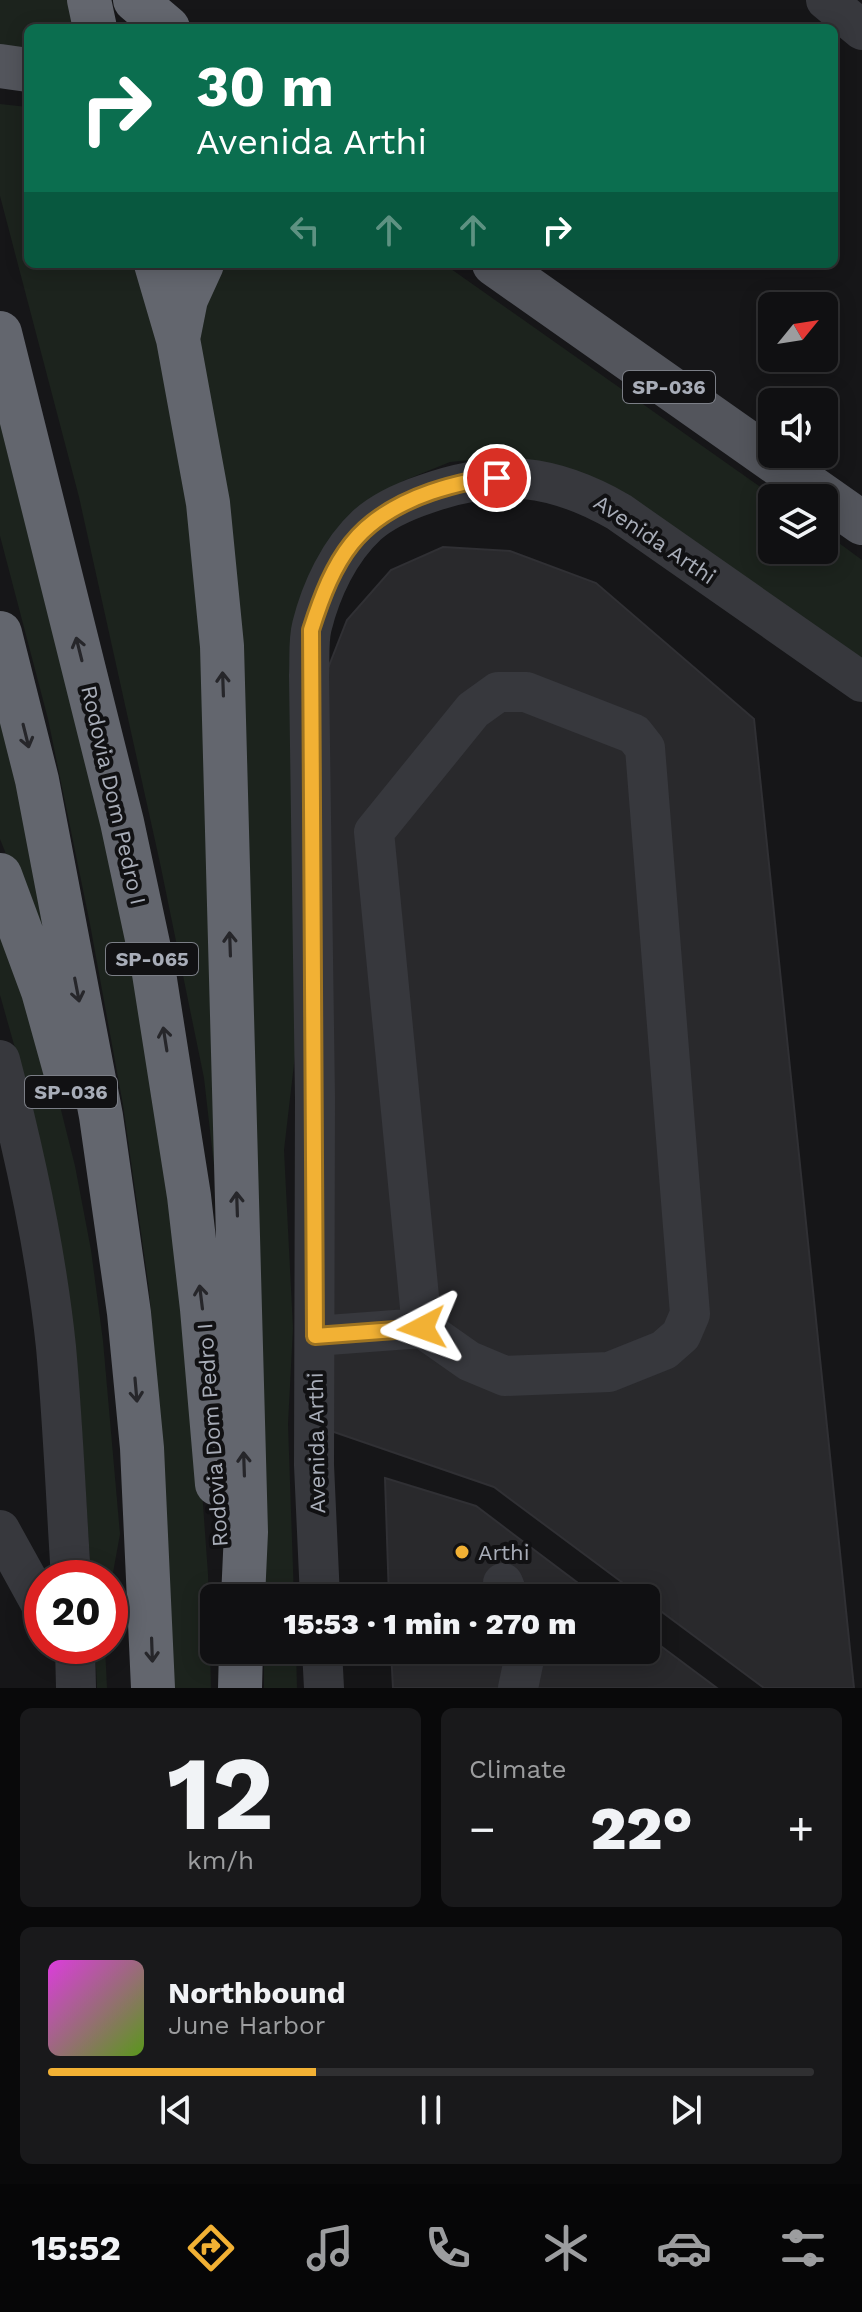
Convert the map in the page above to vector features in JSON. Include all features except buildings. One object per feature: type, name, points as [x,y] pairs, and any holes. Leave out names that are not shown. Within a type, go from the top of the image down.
[{"type":"highway","points":[[89,0],[94,24]]},
{"type":"highway","points":[[135,0],[163,24]]},
{"type":"highway","points":[[157,268],[178,339],[208,503],[222,646],[246,1532],[244,1584]]},
{"type":"highway","points":[[178,339],[186,299],[200,268]]},
{"type":"highway","name":"Rodovia Dom Pedro I","points":[[0,333],[122,822],[153,967],[189,1196],[202,1309],[215,1449],[222,1584]]},
{"type":"highway","name":"SP-065","points":[[0,633],[46,826],[101,1116],[129,1313]]},
{"type":"highway","name":"SP-036","points":[[0,875],[43,991],[129,1313],[143,1463],[153,1688]]},
{"type":"highway","points":[[226,1664],[227,1688]]},
{"type":"highway","points":[[240,1688],[241,1664]]},
{"type":"main road","name":"SP-036","points":[[500,268],[862,523]]},
{"type":"street","points":[[826,0],[862,30]]},
{"type":"street","name":"Avenida Arthi","points":[[319,1584],[314,1465],[311,630],[323,592],[342,556],[367,526],[399,503],[479,479],[516,477],[550,482],[588,493],[619,512],[862,682]]},
{"type":"street","points":[[315,1336],[422,1328],[469,1361],[505,1376],[609,1372],[664,1350],[681,1335],[690,1314],[645,748],[634,734],[526,692],[498,692],[473,710],[374,832],[422,1328]]},
{"type":"street","points":[[0,1060],[23,1155],[46,1273],[55,1346],[70,1560]]},
{"type":"street","points":[[0,1530],[24,1573]]},
{"type":"street","points":[[323,1664],[324,1688]]},
{"type":"street","points":[[518,1688],[523,1664]]},
{"type":"shaded area","points":[[0,0],[75,0],[78,24],[24,24],[24,53],[0,49]]},
{"type":"shaded area","points":[[0,104],[24,107],[24,268],[145,268],[199,538],[216,1183],[204,1078],[160,863],[79,497],[0,196]]},
{"type":"shaded area","points":[[219,268],[450,268],[758,485],[758,564],[838,564],[838,542],[862,560],[862,658],[539,461],[495,458],[450,462],[403,481],[354,514],[322,551],[296,1047],[284,1150],[293,1328],[288,1424],[294,1584],[262,1584],[197,332]]},
{"type":"shaded area","points":[[0,388],[139,975],[197,1421],[208,1584],[200,1584],[200,1664],[210,1664],[211,1688],[173,1688],[164,1465],[149,1289],[123,1105],[48,719],[0,536]]},
{"type":"shaded area","points":[[0,714],[7,739],[57,982],[0,839]]},
{"type":"shaded area","points":[[0,919],[55,1086],[91,1250],[103,1341],[120,1534],[115,1560],[90,1560],[80,1402],[20,1066],[0,995]]},
{"type":"shaded area","points":[[96,1664],[106,1664],[107,1688],[97,1688]]},
{"type":"shaded area","points":[[264,1664],[296,1664],[297,1688],[264,1688]]},
{"type":"place","name":"Arthi","points":[[462,1552]]},
{"type":"route","points":[[422,1328],[315,1336],[311,630],[323,592],[342,556],[367,526],[399,503],[479,479],[497,478]]}]
